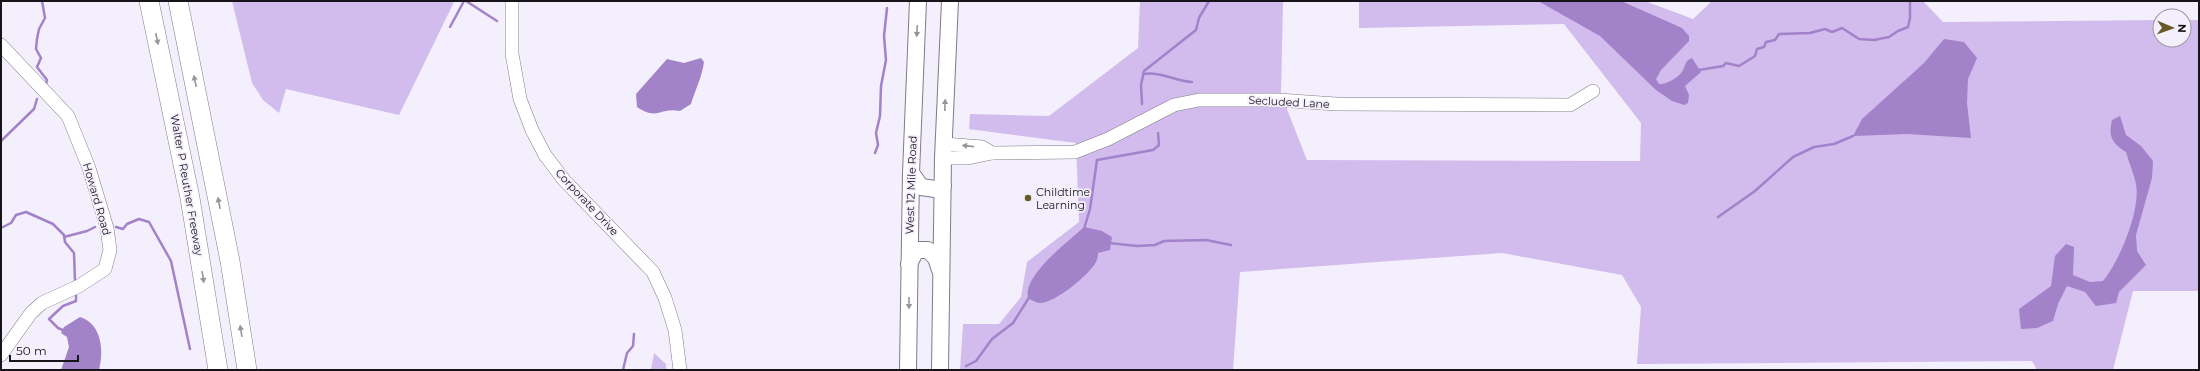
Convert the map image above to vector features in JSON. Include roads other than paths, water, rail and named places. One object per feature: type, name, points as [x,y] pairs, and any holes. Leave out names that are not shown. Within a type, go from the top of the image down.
[{"type":"highway","name":"Walter P Reuther Freeway","points":[[149,1],[190,198],[218,370]]},
{"type":"highway","points":[[178,1],[230,261],[247,370]]},
{"type":"main road","name":"West 12 Mile Road","points":[[908,370],[911,173],[918,1]]},
{"type":"main road","points":[[940,370],[942,186],[950,1]]},
{"type":"main road","points":[[911,173],[921,187],[935,189],[942,186]]},
{"type":"main road","points":[[909,264],[916,250],[928,250],[936,258],[941,271]]},
{"type":"street","name":"Corporate Drive","points":[[512,1],[512,54],[520,99],[532,130],[545,155],[564,180],[653,272],[666,298],[675,330],[680,370]]},
{"type":"street","name":"Howard Road","points":[[1,45],[68,116],[89,168],[107,228],[110,250],[105,269],[79,286],[42,303],[31,313],[1,355]]},
{"type":"street","name":"Secluded Lane","points":[[943,151],[968,158],[992,153],[1075,152],[1108,139],[1174,105],[1199,100],[1278,100],[1336,104],[1570,105],[1593,91]]},
{"type":"waterway","points":[[42,1],[45,18],[39,29],[36,49],[41,58],[37,67],[47,80],[46,84]]},
{"type":"waterway","points":[[450,27],[464,1]]},
{"type":"waterway","points":[[466,1],[497,21]]},
{"type":"waterway","points":[[1142,104],[1141,85],[1144,71],[1196,30],[1199,18],[1209,1]]},
{"type":"waterway","points":[[1699,70],[1723,66],[1726,63],[1739,66],[1755,56],[1757,49],[1764,47],[1766,42],[1775,40],[1779,34],[1810,33],[1825,29],[1832,32],[1842,28],[1859,39],[1874,40],[1889,37],[1908,27],[1910,18],[1910,1]]},
{"type":"waterway","points":[[875,153],[878,145],[876,133],[880,116],[881,86],[886,60],[884,36],[887,8]]},
{"type":"waterway","points":[[1143,74],[1149,73],[1192,82]]},
{"type":"waterway","points":[[1,141],[34,109],[37,99]]},
{"type":"waterway","points":[[1084,229],[1090,209],[1097,160],[1153,150],[1159,145],[1158,133]]},
{"type":"waterway","points":[[1718,217],[1755,191],[1793,157],[1814,147],[1834,144],[1853,136]]},
{"type":"waterway","points":[[1,228],[11,223],[16,215],[26,212],[53,224],[64,235],[65,242],[74,253],[75,281]]},
{"type":"waterway","points":[[116,227],[123,229],[127,224],[139,219],[149,222],[171,261],[190,349]]},
{"type":"waterway","points":[[64,237],[87,231],[95,227]]},
{"type":"waterway","points":[[1109,243],[1137,246],[1155,245],[1164,241],[1206,240],[1231,245]]},
{"type":"waterway","points":[[65,331],[58,328],[49,319],[63,306],[76,301],[76,295]]},
{"type":"waterway","points":[[966,366],[976,361],[992,339],[1013,323],[1030,296]]},
{"type":"waterway","points":[[623,370],[627,353],[633,346],[634,334]]},
{"type":"place","name":"Childtime Learning","points":[[1028,198]]}]
